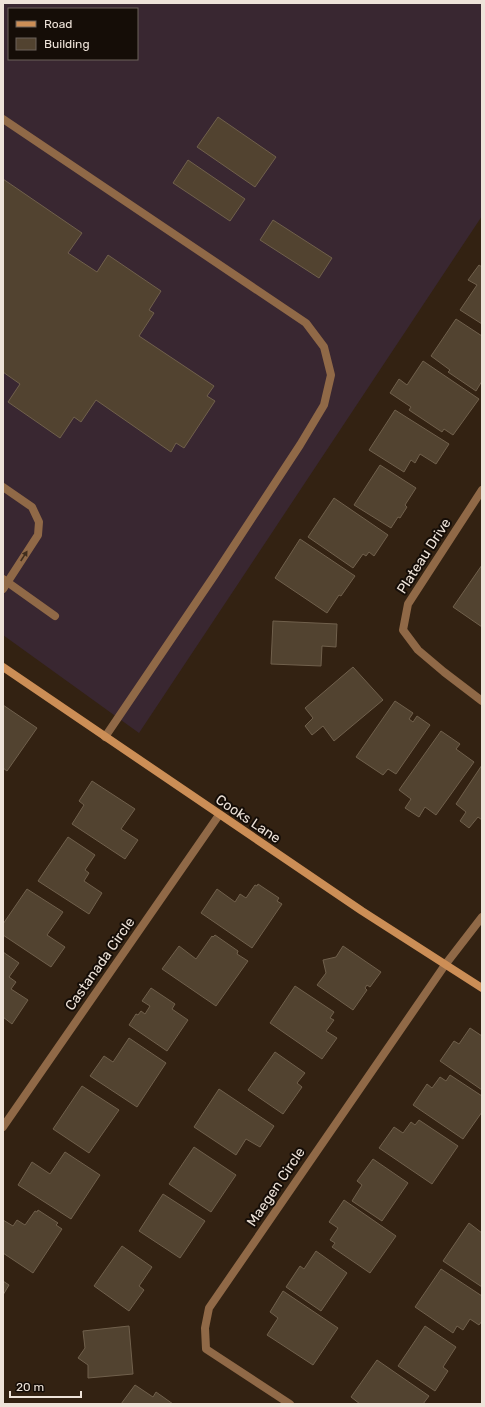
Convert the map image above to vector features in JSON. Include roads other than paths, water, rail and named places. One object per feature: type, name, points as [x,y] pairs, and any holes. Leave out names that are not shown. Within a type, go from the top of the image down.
[{"type":"main road","name":"Cooks Lane","points":[[3,667],[362,911],[482,988]]},
{"type":"street","points":[[3,119],[306,323],[324,347],[331,375],[324,405],[300,445],[214,576],[105,737]]},
{"type":"street","points":[[3,487],[32,507],[39,522],[38,535],[4,583],[55,616]]},
{"type":"street","name":"Plateau Drive","points":[[482,490],[408,604],[403,630],[418,650],[482,701]]},
{"type":"street","name":"Castanada Circle","points":[[3,1127],[219,815]]},
{"type":"street","points":[[445,965],[482,917]]},
{"type":"street","name":"Maegen Circle","points":[[290,1404],[206,1349],[204,1328],[209,1308],[445,965]]}]
